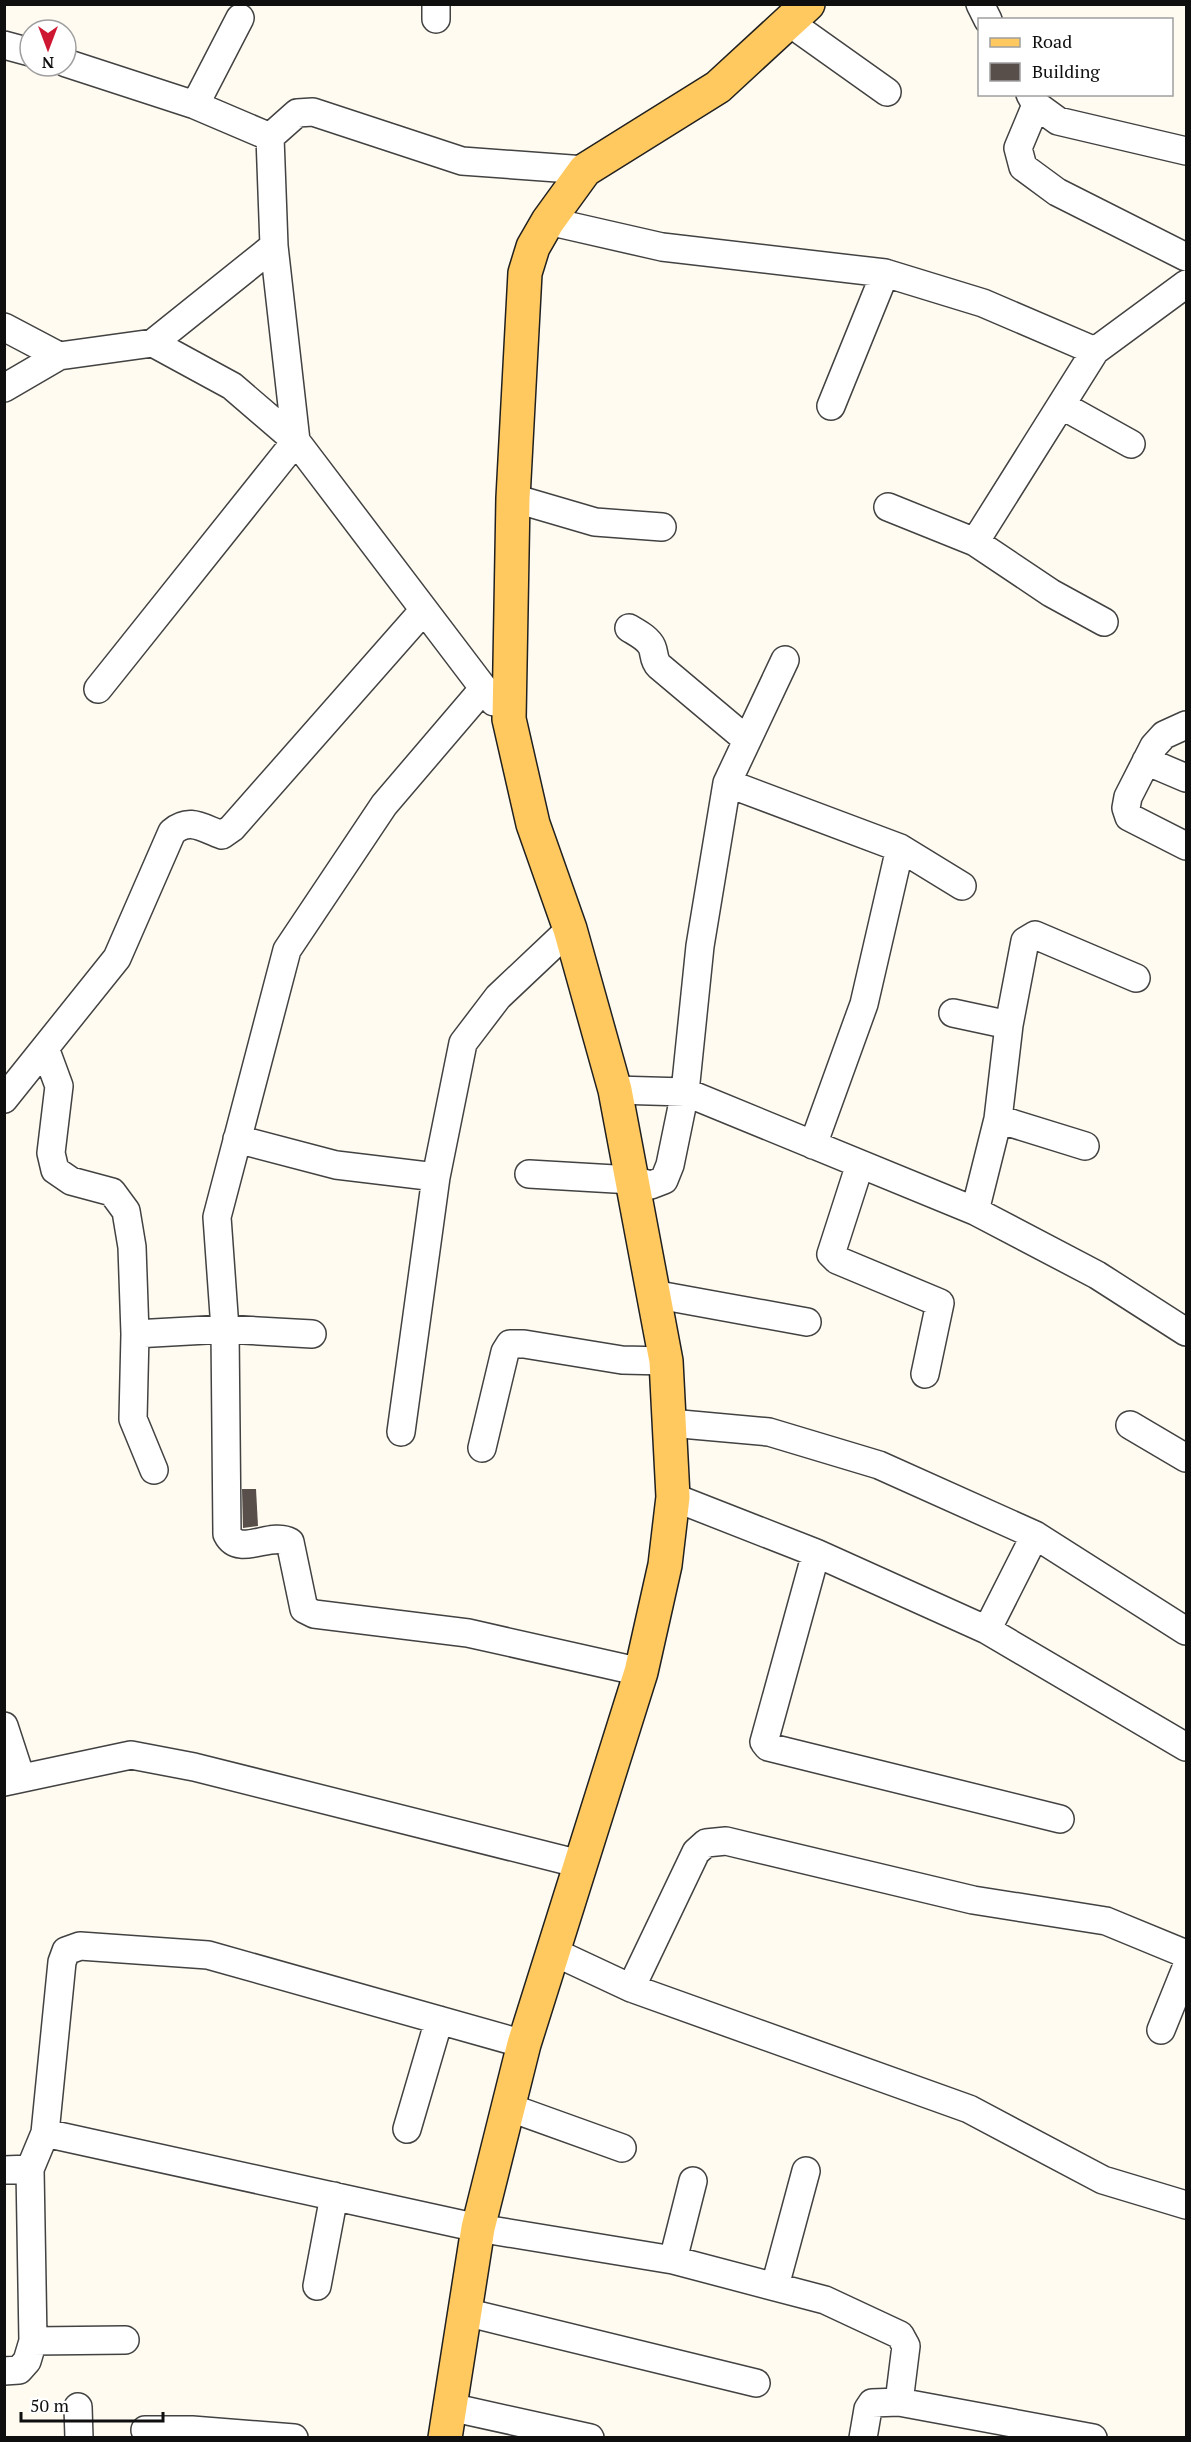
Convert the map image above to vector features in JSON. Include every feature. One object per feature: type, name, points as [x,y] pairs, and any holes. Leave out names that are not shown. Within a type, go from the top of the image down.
[{"type":"main road","points":[[447,2422],[478,2228],[524,2044],[641,1672],[665,1565],[673,1497],[666,1360],[615,1090],[570,929],[533,824],[509,719],[513,498],[525,273],[533,247],[548,221],[585,170],[718,87],[799,14]]},
{"type":"street","points":[[980,4],[987,18]]},
{"type":"street","points":[[799,14],[887,92]]},
{"type":"street","points":[[195,105],[240,18]]},
{"type":"street","points":[[78,67],[195,105],[270,137]]},
{"type":"street","points":[[1186,151],[1058,121],[1033,100],[1018,148],[1023,167],[1057,192],[1186,256]]},
{"type":"street","points":[[270,137],[297,113],[313,112],[462,161],[585,170]]},
{"type":"street","points":[[98,688],[296,441],[274,246],[270,137]]},
{"type":"street","points":[[548,221],[662,247],[885,273],[983,303],[1095,351]]},
{"type":"street","points":[[4,388],[59,356],[153,343],[274,246]]},
{"type":"street","points":[[831,406],[885,273]]},
{"type":"street","points":[[975,542],[1095,351],[1186,284]]},
{"type":"street","points":[[4,327],[59,356]]},
{"type":"street","points":[[153,343],[232,386],[296,441],[483,689],[509,719]]},
{"type":"street","points":[[1061,405],[1131,444]]},
{"type":"street","points":[[513,498],[595,522],[662,527]]},
{"type":"street","points":[[888,507],[975,542],[1051,593],[1104,622]]},
{"type":"street","points":[[4,1099],[117,958],[172,832],[181,824],[190,823],[222,835],[232,828],[424,610]]},
{"type":"street","points":[[628,628],[649,641],[653,649],[654,661],[659,666],[747,740]]},
{"type":"street","points":[[529,1174],[632,1180],[651,1185],[664,1180],[670,1165],[685,1092],[700,946],[727,783],[785,660]]},
{"type":"street","points":[[483,689],[384,805],[287,950],[217,1217],[225,1329],[227,1534],[231,1541],[238,1545],[283,1538],[290,1542],[304,1609],[314,1614],[468,1633],[641,1672]]},
{"type":"street","points":[[1186,724],[1164,735],[1154,746],[1128,797],[1126,808],[1129,817],[1186,846]]},
{"type":"street","points":[[1146,761],[1186,778]]},
{"type":"street","points":[[727,783],[900,848],[962,886]]},
{"type":"street","points":[[813,1145],[864,1004],[900,848]]},
{"type":"street","points":[[400,1432],[436,1177],[463,1043],[498,998],[570,929]]},
{"type":"street","points":[[975,1211],[998,1119],[1009,1026],[1025,941],[1035,935],[1136,978]]},
{"type":"street","points":[[953,1013],[1009,1026]]},
{"type":"street","points":[[45,1048],[59,1086],[51,1153],[55,1170],[71,1180],[112,1192],[126,1211],[132,1247],[135,1334],[133,1419],[154,1470]]},
{"type":"street","points":[[615,1090],[685,1092],[975,1211],[1097,1275],[1186,1332]]},
{"type":"street","points":[[998,1119],[1085,1146]]},
{"type":"street","points":[[237,1139],[336,1165],[436,1177]]},
{"type":"street","points":[[860,1164],[831,1254],[837,1260],[940,1304],[925,1374]]},
{"type":"street","points":[[653,1294],[807,1322]]},
{"type":"street","points":[[135,1334],[225,1329],[312,1334]]},
{"type":"street","points":[[482,1448],[505,1352],[510,1344],[524,1344],[622,1360],[666,1360]]},
{"type":"street","points":[[670,1423],[769,1432],[879,1465],[1035,1535],[1186,1631]]},
{"type":"street","points":[[1130,1425],[1186,1458]]},
{"type":"street","points":[[673,1497],[816,1553],[987,1630],[1186,1747]]},
{"type":"street","points":[[987,1630],[1035,1535]]},
{"type":"street","points":[[816,1553],[764,1742],[768,1747],[1060,1820]]},
{"type":"street","points":[[4,1726],[13,1780],[131,1755],[195,1767],[580,1864]]},
{"type":"street","points":[[631,1988],[696,1852],[706,1843],[726,1841],[743,1843],[973,1900],[1106,1921],[1186,1953]]},
{"type":"street","points":[[4,2371],[19,2370],[27,2361],[33,2341],[17,2169],[45,2133],[62,1962],[66,1951],[80,1946],[208,1955],[524,2044]]},
{"type":"street","points":[[554,1952],[631,1988],[969,2109],[1103,2180],[1186,2205]]},
{"type":"street","points":[[1161,2030],[1186,1968]]},
{"type":"street","points":[[407,2129],[439,2020]]},
{"type":"street","points":[[508,2107],[622,2148]]},
{"type":"street","points":[[45,2133],[478,2228],[673,2260],[825,2300],[900,2335],[906,2346],[899,2402]]},
{"type":"street","points":[[775,2286],[806,2171]]},
{"type":"street","points":[[673,2260],[693,2181]]},
{"type":"street","points":[[317,2286],[334,2196]]},
{"type":"street","points":[[465,2312],[756,2383]]},
{"type":"street","points":[[33,2341],[125,2340]]},
{"type":"street","points":[[862,2438],[868,2409],[872,2403],[899,2402],[1093,2438]]},
{"type":"street","points":[[78,2407],[79,2438]]},
{"type":"street","points":[[447,2422],[590,2438]]},
{"type":"street","points":[[145,2430],[192,2430],[294,2438]]},
{"type":"building","points":[[242,1489],[256,1489],[258,1526],[243,1528]]}]
